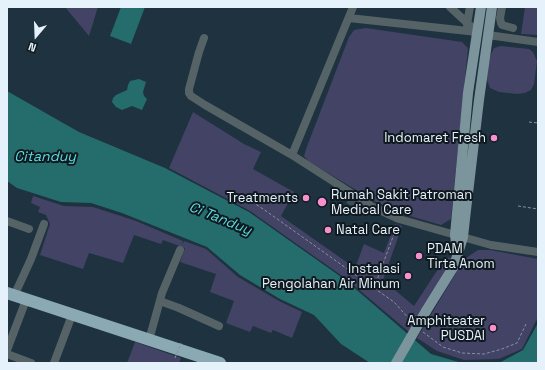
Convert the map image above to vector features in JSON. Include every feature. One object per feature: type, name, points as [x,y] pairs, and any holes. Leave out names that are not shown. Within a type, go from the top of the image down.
[{"type":"highway","points":[[11,295],[149,340],[196,359],[220,363]]},
{"type":"main road","points":[[396,363],[452,270],[457,256],[468,93],[480,7]]},
{"type":"main road","points":[[459,236],[467,202],[492,7]]},
{"type":"street","points":[[292,155],[353,7]]},
{"type":"street","points":[[450,7],[477,32]]},
{"type":"street","points":[[467,24],[470,7]]},
{"type":"street","points":[[502,7],[500,18],[502,25],[513,28]]},
{"type":"street","points":[[349,18],[477,32]]},
{"type":"street","points":[[488,35],[538,42]]},
{"type":"street","points":[[204,38],[188,89],[191,96],[204,105],[292,155],[374,208],[399,219],[491,245],[538,252]]},
{"type":"street","points":[[7,221],[29,228]]},
{"type":"street","points":[[11,295],[31,259],[44,224]]},
{"type":"street","points":[[149,340],[160,301],[180,250]]},
{"type":"street","points":[[7,350],[26,300]]},
{"type":"street","points":[[160,301],[219,326]]},
{"type":"street","points":[[54,363],[72,315]]},
{"type":"street","points":[[7,354],[31,363]]},
{"type":"path","points":[[529,122],[538,123]]},
{"type":"path","points":[[248,200],[266,211],[394,302],[412,322]]},
{"type":"path","points":[[518,206],[538,209]]},
{"type":"path","points":[[374,288],[399,219]]},
{"type":"path","points":[[421,330],[425,335],[443,347],[462,352],[484,354],[517,343],[526,324]]},
{"type":"path","points":[[175,358],[181,343]]},
{"type":"shaded area","points":[[65,7],[98,7],[89,36]]},
{"type":"shaded area","points":[[525,7],[538,7],[538,35],[521,34]]},
{"type":"shaded area","points":[[366,28],[462,42],[468,48],[451,219],[441,225],[403,214],[376,202],[308,161],[304,156],[349,37],[354,30]]},
{"type":"shaded area","points":[[501,46],[529,49],[533,52],[537,61],[534,84],[531,90],[525,93],[517,94],[499,92],[490,88],[487,80],[488,64],[494,48]]},
{"type":"shaded area","points":[[193,112],[244,144],[261,152],[253,169],[294,192],[281,216],[355,268],[364,244],[384,253],[395,224],[402,226],[383,280],[414,306],[446,257],[452,258],[450,265],[409,332],[345,278],[250,211],[169,168]]},
{"type":"shaded area","points":[[33,196],[64,206],[93,207],[136,221],[183,241],[182,245],[184,241],[206,249],[238,277],[279,301],[302,312],[292,338],[273,330],[271,333],[253,326],[250,332],[226,323],[234,301],[210,292],[216,274],[180,262],[185,248],[163,240],[161,244],[134,235],[123,263],[89,253],[83,269],[40,255],[50,224],[46,215],[38,212],[40,207],[31,203]]},
{"type":"shaded area","points":[[478,250],[490,250],[538,259],[538,317],[522,349],[499,359],[464,360],[437,351],[417,338],[456,273],[460,262]]},
{"type":"shaded area","points":[[135,342],[181,358],[179,363],[127,363]]},
{"type":"water","points":[[121,7],[145,7],[131,44],[110,36]]},
{"type":"water","points":[[139,79],[146,82],[143,92],[147,99],[142,110],[132,106],[122,110],[116,107],[112,102],[113,98],[127,90],[130,81]]},
{"type":"water","name":"Citanduy","points":[[7,91],[79,132],[165,168],[249,212],[344,279],[431,354],[462,363],[370,363],[341,344],[314,315],[280,299],[240,275],[207,247],[122,213],[91,203],[61,202],[17,188],[7,181]]},
{"type":"water","points":[[538,323],[538,363],[499,363],[523,350]]},
{"type":"tunnel","points":[[350,205],[355,195]]},
{"type":"place","name":"Indomaret Fresh","points":[[494,138]]},
{"type":"place","name":"Treatments","points":[[306,198]]},
{"type":"place","name":"Rumah Sakit Patroman Medical Care","points":[[322,202]]},
{"type":"place","name":"Natal Care","points":[[328,230]]},
{"type":"place","name":"PDAM Tirta Anom","points":[[419,256]]},
{"type":"place","name":"Instalasi Pengolahan Air Minum","points":[[408,276]]},
{"type":"place","name":"Amphiteater PUSDAI","points":[[493,328]]},
{"type":"water label","name":"Ci Tanduy","points":[[220,219]]}]
